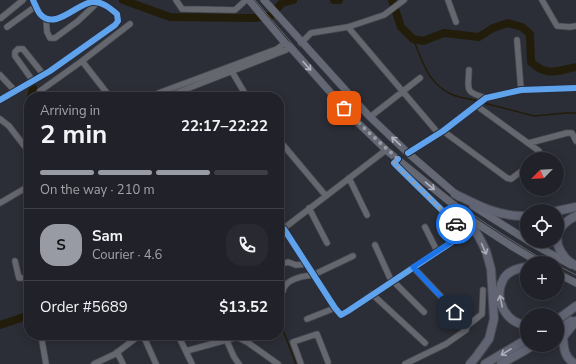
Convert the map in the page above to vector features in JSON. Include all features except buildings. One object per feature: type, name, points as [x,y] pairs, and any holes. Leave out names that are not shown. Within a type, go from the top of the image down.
[{"type":"highway","points":[[455,194],[491,212],[514,217],[520,217]]},
{"type":"highway","points":[[454,206],[479,236],[486,251],[491,269],[494,319],[489,339],[470,364]]},
{"type":"highway","points":[[564,210],[576,207]]},
{"type":"highway","points":[[576,216],[570,218],[562,224],[557,234],[558,248],[564,258],[576,267]]},
{"type":"highway","points":[[520,268],[508,274],[503,280],[499,295],[503,310],[514,322],[520,323]]},
{"type":"highway","points":[[564,314],[576,306]]},
{"type":"highway","points":[[564,326],[576,317]]},
{"type":"highway","points":[[575,364],[569,360],[564,350],[563,337],[576,321]]},
{"type":"highway","points":[[485,364],[520,344]]},
{"type":"highway","points":[[501,364],[522,352]]},
{"type":"main road","points":[[248,0],[355,120],[386,150],[482,227],[527,256]]},
{"type":"main road","points":[[264,0],[301,43],[370,117],[408,153],[455,194],[520,236]]},
{"type":"main road","points":[[541,248],[576,267]]},
{"type":"main road","points":[[564,277],[576,283]]},
{"type":"street","points":[[1,18],[23,0]]},
{"type":"street","points":[[176,0],[182,9],[235,10],[248,0]]},
{"type":"street","points":[[301,43],[312,33],[348,27],[384,15],[404,0]]},
{"type":"street","points":[[448,0],[456,22]]},
{"type":"street","points":[[542,0],[557,26],[576,26]]},
{"type":"street","points":[[0,100],[33,81],[115,25],[118,21],[117,14],[105,5],[97,3],[92,2],[54,20],[46,18],[41,14],[34,3],[7,27]]},
{"type":"street","points":[[46,18],[47,32],[50,38],[54,38],[78,21],[97,3]]},
{"type":"street","points":[[40,91],[130,24]]},
{"type":"street","points":[[348,27],[440,132],[507,178],[514,178],[520,173]]},
{"type":"street","points":[[517,40],[521,90]]},
{"type":"street","points":[[178,92],[288,45]]},
{"type":"street","points":[[33,81],[15,56],[15,52],[18,49],[24,49],[43,74]]},
{"type":"street","points":[[82,61],[106,92]]},
{"type":"street","points":[[163,92],[231,69]]},
{"type":"street","points":[[231,69],[244,92]]},
{"type":"street","points":[[469,70],[468,87],[470,92],[539,152]]},
{"type":"street","points":[[0,74],[15,92]]},
{"type":"street","points":[[370,117],[420,78]]},
{"type":"street","points":[[408,153],[482,102],[521,90],[576,88]]},
{"type":"street","points":[[0,119],[9,126],[24,146]]},
{"type":"street","points":[[529,143],[567,133],[572,133],[576,141]]},
{"type":"street","points":[[284,146],[326,196]]},
{"type":"street","points":[[284,228],[386,150]]},
{"type":"street","points":[[284,234],[307,264],[335,308],[341,314],[464,234],[464,231],[394,163],[398,159]]},
{"type":"street","points":[[349,178],[367,215]]},
{"type":"street","points":[[0,203],[24,189]]},
{"type":"street","points":[[310,208],[327,243]]},
{"type":"street","points":[[425,228],[437,252]]},
{"type":"street","points":[[375,245],[392,281],[424,312]]},
{"type":"street","points":[[284,286],[286,283],[313,275],[352,256]]},
{"type":"street","points":[[15,261],[19,278],[24,278]]},
{"type":"street","points":[[284,263],[288,262],[296,265],[307,264]]},
{"type":"street","points":[[413,267],[466,323],[467,326]]},
{"type":"street","points":[[405,364],[446,344],[466,330],[467,326],[482,314],[483,290]]},
{"type":"street","points":[[372,294],[425,343]]},
{"type":"street","points":[[307,319],[335,308]]},
{"type":"street","points":[[301,364],[293,342],[316,334],[328,362]]},
{"type":"street","points":[[42,340],[46,364]]},
{"type":"street","points":[[94,364],[118,352],[134,340]]},
{"type":"street","points":[[144,340],[156,364]]},
{"type":"street","points":[[180,340],[192,364]]},
{"type":"street","points":[[186,351],[223,340]]},
{"type":"street","points":[[226,340],[239,364]]},
{"type":"street","points":[[243,340],[278,364]]},
{"type":"street","points":[[118,352],[123,364]]},
{"type":"waterway","points":[[123,0],[170,17],[254,18],[270,16],[282,3],[293,0]]},
{"type":"waterway","points":[[334,0],[339,0]]},
{"type":"waterway","points":[[392,0],[401,27],[413,39],[423,41],[444,33],[479,37],[493,28],[508,23],[522,27],[530,34],[531,62],[537,67],[542,70],[552,72],[576,67]]},
{"type":"waterway","points":[[413,39],[427,71],[436,84],[454,95],[478,101]]},
{"type":"waterway","points":[[32,92],[33,88]]},
{"type":"waterway","points":[[484,103],[534,116],[576,113]]},
{"type":"waterway","points":[[0,325],[24,317]]},
{"type":"waterway","points":[[284,333],[296,364]]},
{"type":"tram line","points":[[255,0],[344,104],[379,140],[425,179],[473,215],[537,256]]},
{"type":"tram line","points":[[289,32],[314,60]]},
{"type":"tram line","points":[[564,269],[576,275]]},
{"type":"cycle path","points":[[0,100],[50,71],[115,25],[118,21],[117,14],[106,5],[96,2],[86,4],[66,15],[52,20],[40,14],[33,0]]},
{"type":"cycle path","points":[[408,153],[443,131],[486,98],[521,90],[576,88]]},
{"type":"cycle path","points":[[284,229],[335,308],[341,315],[348,311],[464,234],[463,231],[394,163],[398,159]]},
{"type":"way so far","points":[[344,108],[386,150],[398,159],[394,163],[456,224]]},
{"type":"route","points":[[455,312],[413,267],[464,234],[464,231],[456,224]]}]
